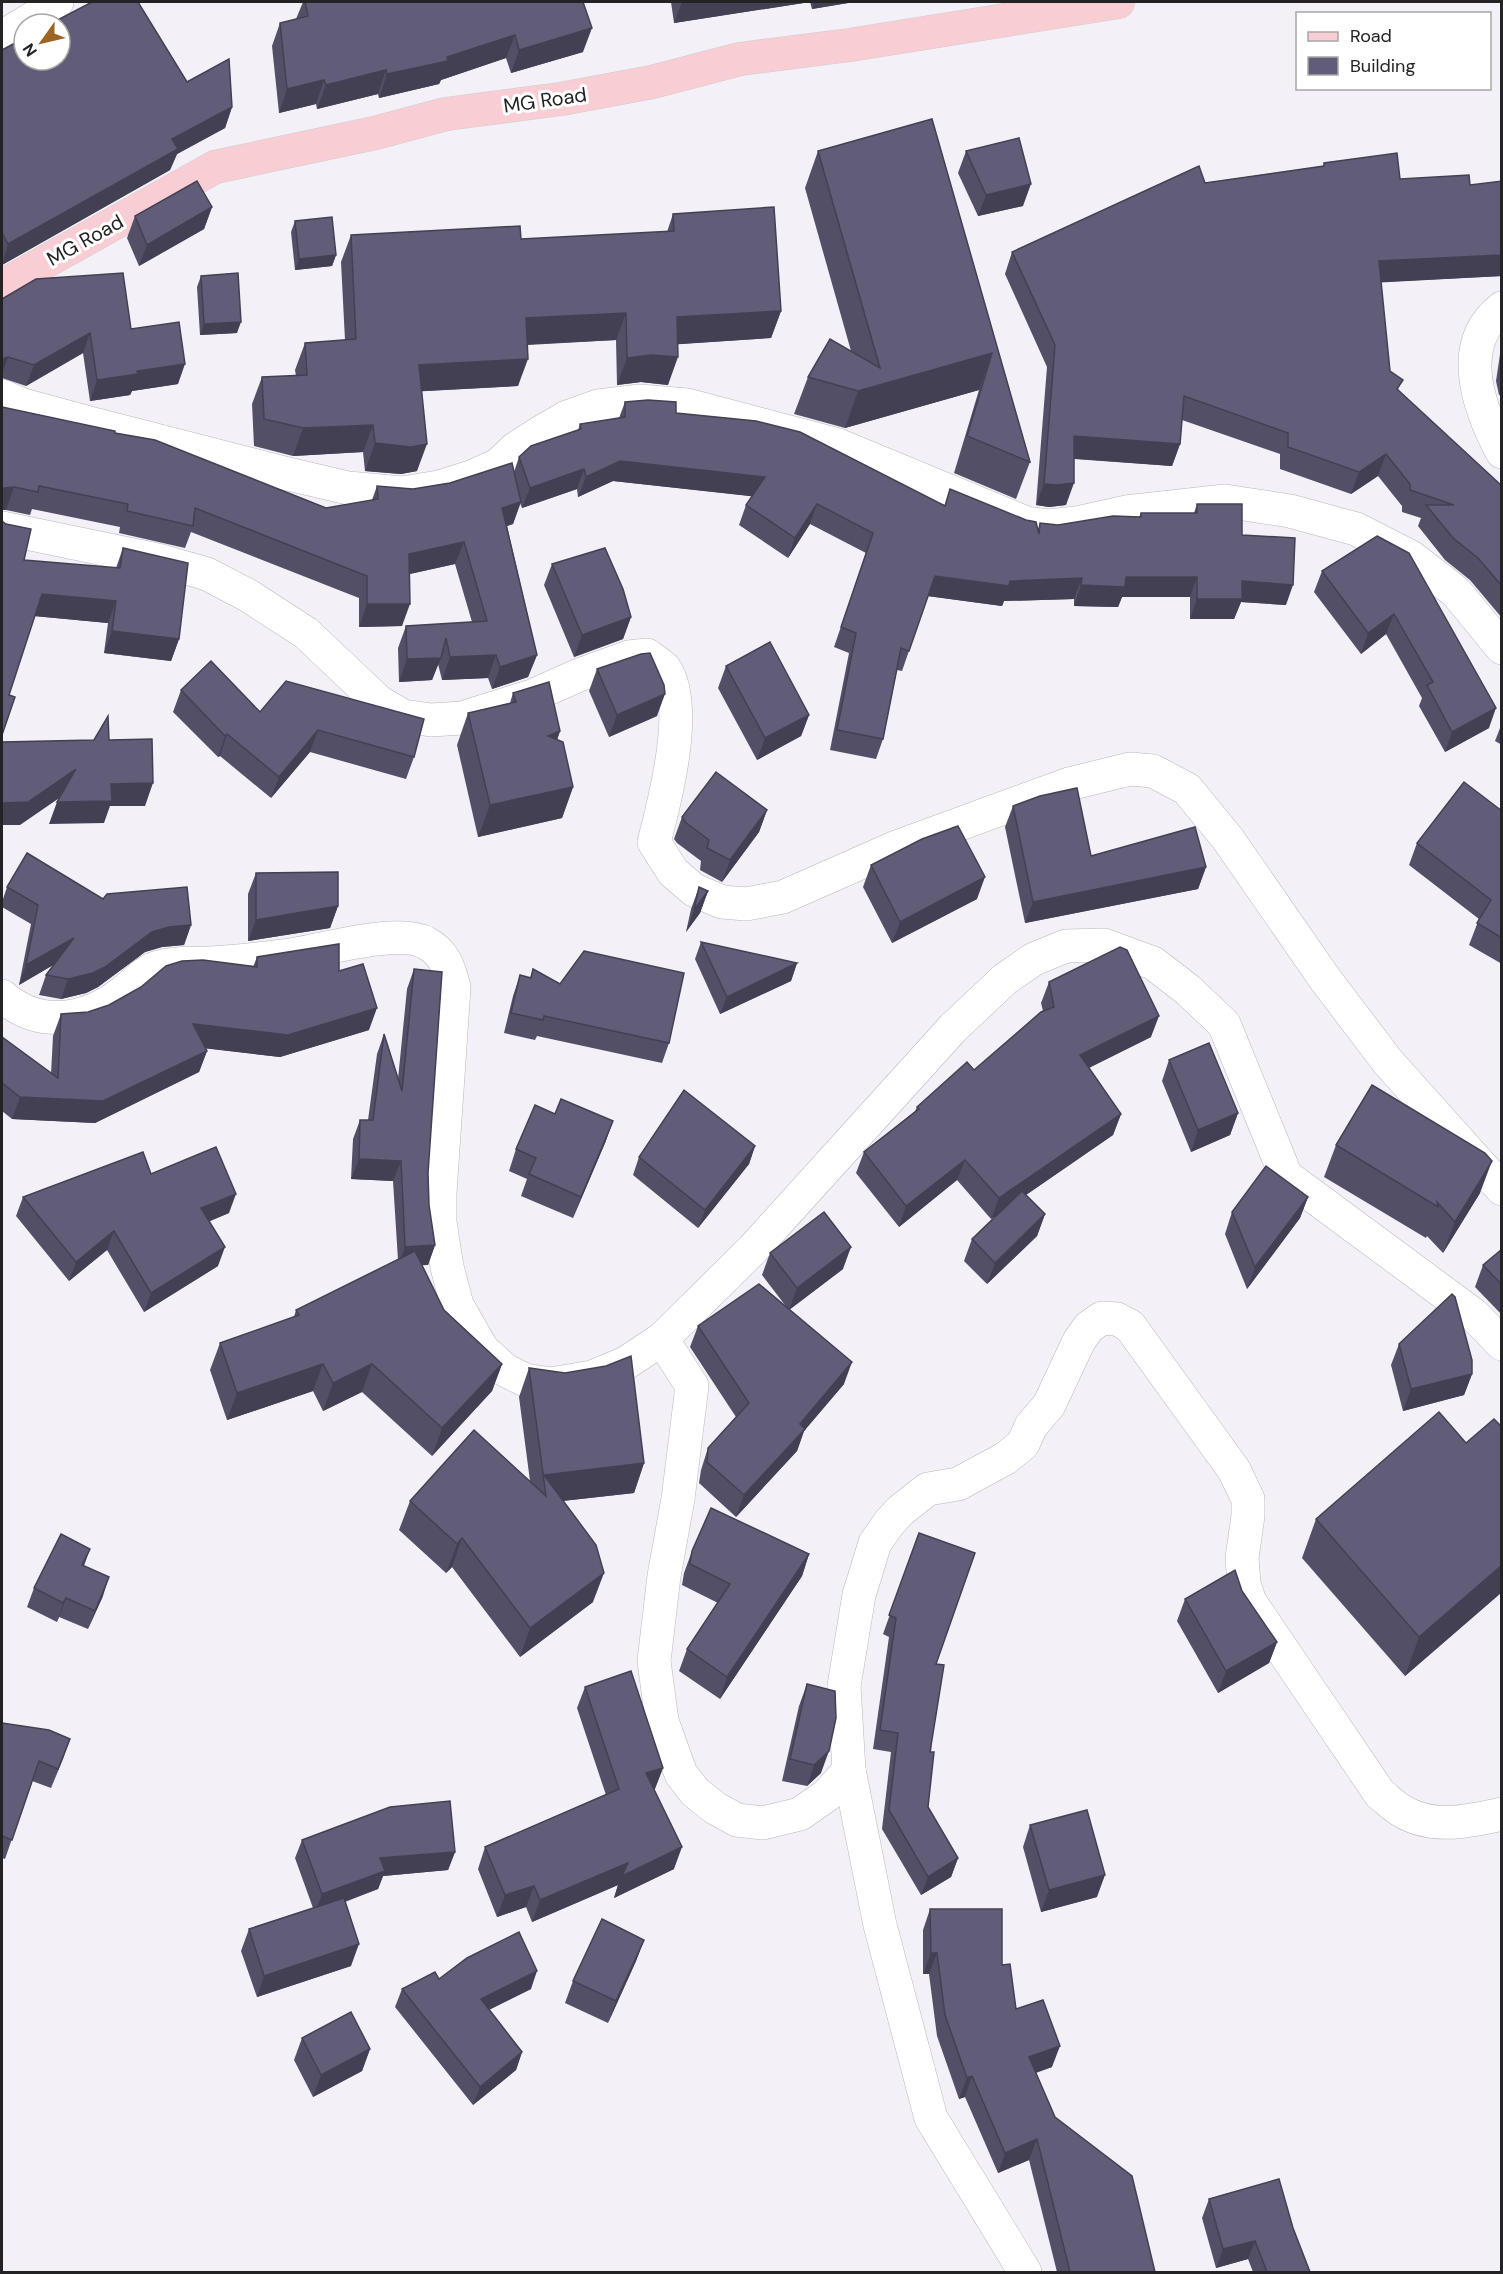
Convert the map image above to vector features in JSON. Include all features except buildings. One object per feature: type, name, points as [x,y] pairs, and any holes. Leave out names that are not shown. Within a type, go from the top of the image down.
[{"type":"main road","name":"MG Road","points":[[2,286],[216,167],[375,133],[446,114],[561,99],[652,82],[740,59],[850,45],[1118,2]]},
{"type":"street","points":[[2,37],[57,2]]},
{"type":"street","points":[[1502,308],[1484,328],[1477,346],[1474,373],[1480,404],[1502,452]]},
{"type":"street","points":[[2,396],[23,405],[284,473],[348,488],[402,494],[439,487],[471,477],[498,465],[515,449],[549,427],[567,417],[598,406],[640,401],[687,405],[838,445],[1026,523],[1049,526],[1126,512],[1225,501],[1290,511],[1356,529],[1411,557],[1456,592],[1502,648]]},
{"type":"street","points":[[2,528],[162,561],[207,574],[249,596],[306,633],[379,702],[404,716],[431,720],[462,718],[532,696],[579,675],[629,657],[646,655],[664,668],[676,697],[677,722],[654,842],[673,872],[694,890],[722,902],[746,904],[783,897],[894,848],[1069,784],[1130,769],[1153,771],[1187,789],[1228,839],[1325,979],[1388,1062],[1502,1189]]},
{"type":"street","points":[[2,996],[14,1007],[34,1016],[57,1019],[74,1017],[91,1012],[158,967],[295,954],[396,938],[410,938],[426,942],[441,954],[446,962],[454,988],[440,1222],[447,1267],[457,1305],[482,1349],[505,1370],[525,1380],[551,1384],[592,1377],[626,1363],[662,1339],[753,1250],[953,1028],[1005,979],[1034,959],[1066,946],[1104,945],[1153,963],[1188,990],[1224,1024],[1286,1176],[1474,1316],[1502,1344]]},
{"type":"street","points":[[1025,2272],[931,2118],[880,1925],[849,1770],[844,1686],[859,1595],[875,1544],[889,1523],[928,1489],[958,1484],[1006,1458],[1023,1444],[1031,1426],[1049,1405],[1079,1341],[1089,1327],[1102,1318],[1117,1319],[1130,1326],[1234,1470],[1248,1499],[1242,1558],[1244,1584],[1250,1602],[1380,1794],[1402,1812],[1430,1821],[1462,1823],[1502,1814]]},
{"type":"street","points":[[662,1339],[692,1386],[654,1661],[662,1721],[681,1774],[695,1792],[715,1808],[737,1820],[763,1823],[800,1814],[827,1795],[849,1770]]}]
